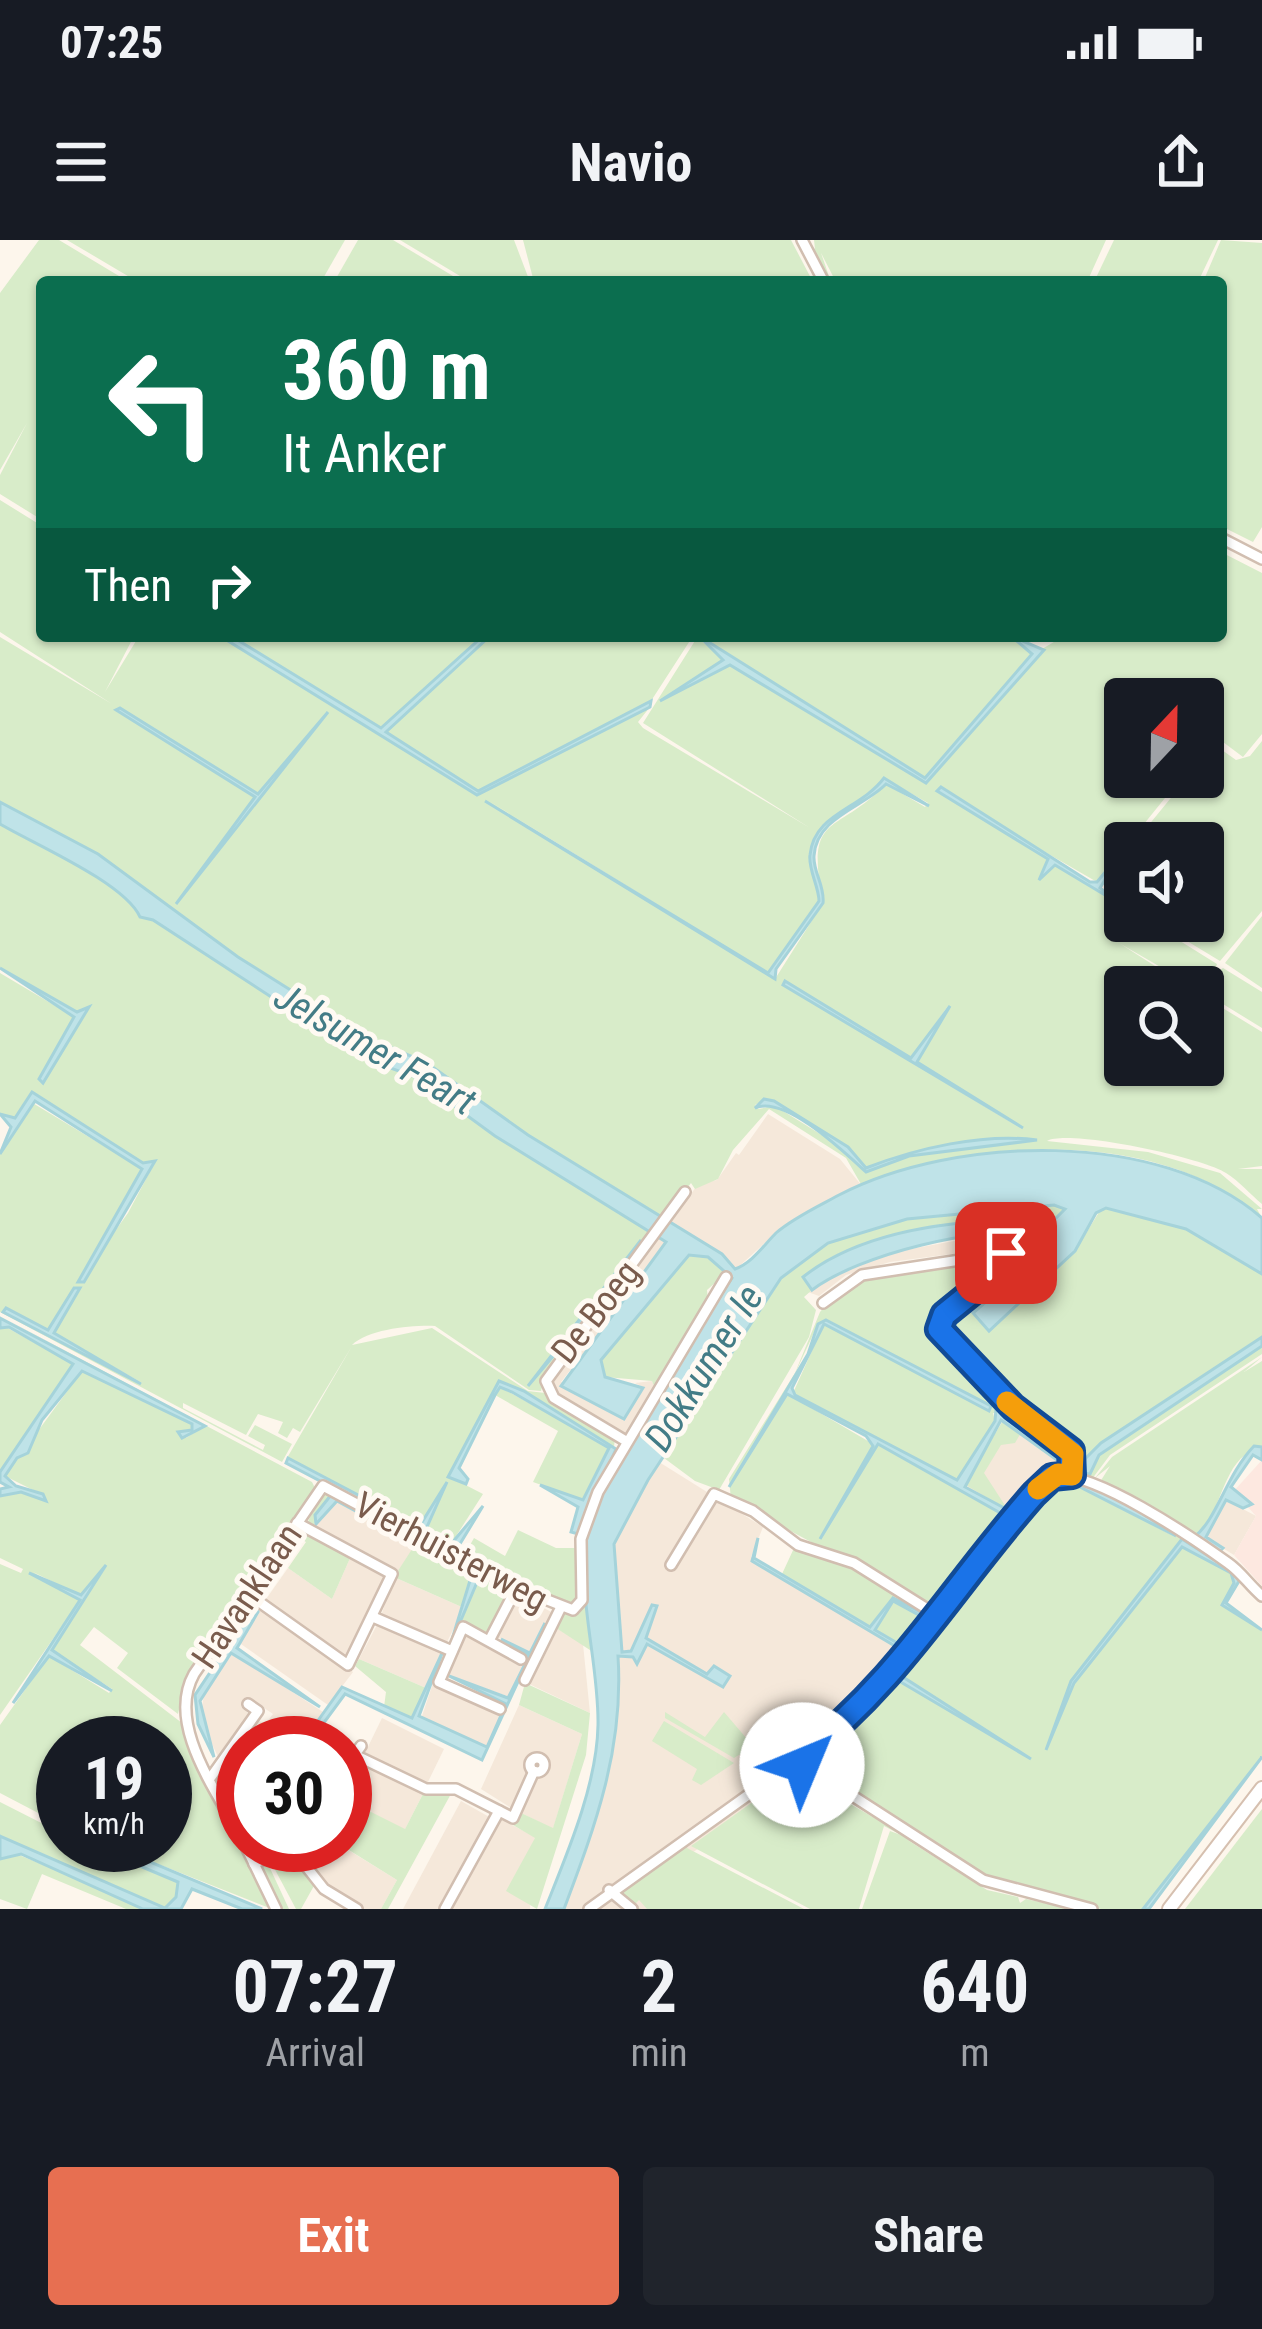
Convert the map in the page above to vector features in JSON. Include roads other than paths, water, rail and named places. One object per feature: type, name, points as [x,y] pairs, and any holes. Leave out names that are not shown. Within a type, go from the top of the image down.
[{"type":"main road","points":[[1169,1909],[1262,1788]]},
{"type":"street","points":[[802,240],[821,276]]},
{"type":"street","points":[[1227,541],[1262,559]]},
{"type":"street","name":"De Boeg","points":[[626,1441],[554,1398],[546,1382],[686,1192]]},
{"type":"street","points":[[823,1303],[862,1275],[1006,1253],[1008,1263],[944,1315],[939,1329],[1013,1407],[1071,1451],[1072,1475]]},
{"type":"street","points":[[626,1441],[725,1277]]},
{"type":"street","name":"Vierhuisterweg","points":[[323,1486],[560,1609],[580,1605],[582,1534],[626,1441]]},
{"type":"street","points":[[589,1909],[609,1890],[797,1760],[878,1690],[1052,1477],[1072,1475],[1145,1511],[1221,1558],[1262,1596]]},
{"type":"street","name":"Havanklaan","points":[[216,1787],[184,1721],[190,1681],[323,1486]]},
{"type":"street","points":[[670,1565],[714,1494],[753,1511],[789,1541],[854,1563],[940,1617]]},
{"type":"street","points":[[248,1594],[348,1665],[392,1574],[297,1523]]},
{"type":"street","points":[[490,1639],[517,1589]]},
{"type":"street","points":[[525,1680],[560,1609]]},
{"type":"street","points":[[373,1617],[452,1651]]},
{"type":"street","points":[[500,1708],[439,1682],[452,1651],[463,1627],[521,1659]]},
{"type":"street","points":[[211,1777],[258,1711]]},
{"type":"street","points":[[372,1758],[426,1790],[456,1789],[513,1818],[534,1771]]},
{"type":"street","points":[[797,1760],[983,1880],[1092,1909]]},
{"type":"street","points":[[445,1909],[499,1811]]},
{"type":"street","name":"Havanklaan","points":[[258,1872],[276,1909]]},
{"type":"street","points":[[311,1872],[324,1889],[357,1909]]},
{"type":"street","points":[[609,1890],[632,1909]]},
{"type":"water","points":[[230,642],[241,642],[381,728],[476,642],[484,642],[386,732],[478,791],[651,701],[650,707],[477,795]]},
{"type":"water","points":[[705,642],[925,778],[1032,654],[1018,642],[1044,650],[926,783],[730,665],[660,701],[723,660]]},
{"type":"water","points":[[120,708],[258,794],[328,712],[176,904],[255,797],[116,710]]},
{"type":"water","points":[[884,778],[929,806],[886,784],[823,832],[814,856],[823,903],[776,969],[775,979],[485,801],[768,973],[819,901],[810,860],[813,841],[829,821]]},
{"type":"water","points":[[941,787],[1090,882],[1097,882],[1104,874],[1100,888],[1104,894],[1055,865],[1039,880],[1048,859],[937,791]]},
{"type":"water","points":[[0,802],[98,854],[238,957],[362,1035],[427,1063],[528,1135],[722,1254],[735,1269],[798,1217],[886,1175],[997,1152],[1056,1151],[1114,1156],[1169,1168],[1219,1189],[1262,1218],[1262,1274],[1186,1229],[1106,1208],[1096,1213],[1075,1251],[989,1331],[973,1313],[1041,1254],[1040,1236],[987,1234],[922,1245],[859,1265],[812,1290],[803,1277],[829,1260],[890,1236],[956,1223],[1054,1220],[1065,1209],[1054,1205],[907,1219],[828,1243],[781,1278],[648,1480],[614,1544],[622,1652],[631,1651],[652,1605],[657,1606],[646,1638],[707,1674],[714,1666],[730,1676],[723,1687],[647,1644],[637,1664],[633,1657],[618,1656],[617,1722],[597,1816],[564,1909],[545,1909],[579,1819],[596,1748],[597,1702],[584,1564],[593,1515],[648,1408],[732,1278],[708,1257],[689,1255],[601,1360],[605,1377],[643,1388],[624,1419],[561,1386],[666,1242],[495,1136],[413,1076],[368,1060],[153,920],[140,917],[98,878],[0,824]]},
{"type":"water","points":[[0,968],[77,1012],[89,1007],[43,1083],[39,1079],[74,1017]]},
{"type":"water","points":[[785,981],[911,1058],[950,1006],[917,1062],[1023,1128],[783,985]]},
{"type":"water","points":[[32,1092],[143,1163],[155,1161],[84,1282],[78,1282],[142,1169],[35,1101],[0,1154],[11,1127],[0,1114],[15,1118]]},
{"type":"water","points":[[764,1099],[774,1101],[848,1147],[866,1168],[950,1144],[1037,1140],[909,1156],[866,1172],[797,1117],[767,1106],[755,1108]]},
{"type":"water","points":[[641,1240],[608,1291],[528,1386]]},
{"type":"water","points":[[74,1288],[80,1288],[54,1333],[141,1384],[3,1312],[6,1308],[48,1330]]},
{"type":"water","points":[[0,1318],[205,1426],[182,1438],[178,1432],[192,1430],[192,1424],[82,1371],[42,1420],[28,1453],[17,1458],[5,1476],[16,1486],[43,1494],[46,1501],[21,1492],[0,1496],[0,1489],[9,1487],[0,1482],[0,1472],[73,1364],[9,1327],[0,1328]]},
{"type":"water","points":[[826,1320],[991,1406],[989,1411],[824,1324],[792,1388],[795,1395],[957,1480],[995,1421],[996,1409],[1064,1458],[1064,1465],[1001,1420],[965,1487],[1008,1510],[1045,1475],[1009,1512],[942,1606],[1002,1514],[878,1444],[820,1539],[873,1446],[866,1436],[787,1394],[729,1487],[808,1354],[818,1324]]},
{"type":"water","points":[[1262,1337],[1262,1346],[1099,1455],[1090,1474],[1083,1473],[1085,1459],[1101,1443]]},
{"type":"water","points":[[499,1381],[524,1391],[616,1449],[578,1534],[571,1532],[578,1507],[540,1485],[583,1500],[609,1448],[512,1392],[500,1387],[495,1395],[459,1468],[468,1479],[466,1484],[448,1477]]},
{"type":"water","points":[[1254,1446],[1262,1447],[1262,1460],[1253,1455],[1231,1487],[1252,1504],[1243,1508],[1226,1500],[1206,1537],[1223,1548],[1218,1553],[1194,1537]]},
{"type":"water","points":[[288,1458],[419,1527],[447,1482],[426,1529],[451,1544],[483,1506],[455,1552],[286,1463]]},
{"type":"water","points":[[1063,1478],[1092,1486],[1176,1536],[1068,1481],[1054,1484]]},
{"type":"water","points":[[1050,1486],[903,1677],[1031,1759],[899,1681],[810,1760],[898,1677],[1038,1494]]},
{"type":"water","points":[[331,1495],[486,1578],[478,1580],[450,1646],[472,1574],[337,1501],[316,1524],[315,1515]]},
{"type":"water","points":[[758,1538],[754,1558],[870,1627],[893,1598],[928,1616],[929,1624],[920,1635],[926,1619],[893,1601],[875,1630],[904,1647],[915,1637],[905,1652],[752,1561]]},
{"type":"water","points":[[1182,1539],[1232,1571],[1239,1581],[1226,1603],[1262,1630],[1222,1605],[1234,1583],[1231,1573],[1182,1547],[1074,1683],[1046,1750],[1071,1681]]},
{"type":"water","points":[[106,1565],[52,1650],[112,1691],[49,1656],[13,1703],[80,1600],[29,1573],[81,1595]]},
{"type":"water","points":[[254,1607],[258,1612],[237,1648],[320,1707],[231,1653],[200,1701],[214,1757],[198,1724],[195,1695]]},
{"type":"water","points":[[545,1623],[482,1760],[345,1694],[329,1716],[321,1716],[342,1687],[412,1718],[443,1651],[419,1716],[487,1747],[506,1704],[449,1676],[508,1698],[529,1656],[501,1639],[530,1653]]},
{"type":"water","points":[[1262,1757],[1149,1909],[1143,1909]]},
{"type":"water","points":[[0,1836],[36,1852],[36,1861],[21,1854],[0,1859]]},
{"type":"water","points":[[61,1872],[82,1872],[165,1908],[176,1897],[178,1882],[154,1872],[174,1872],[262,1909],[242,1909],[192,1889],[181,1909],[143,1909]]},
{"type":"water label","name":"Jelsumer Feart","points":[[375,1049]]},
{"type":"water label","name":"Dokkumer Ie","points":[[704,1368]]}]
